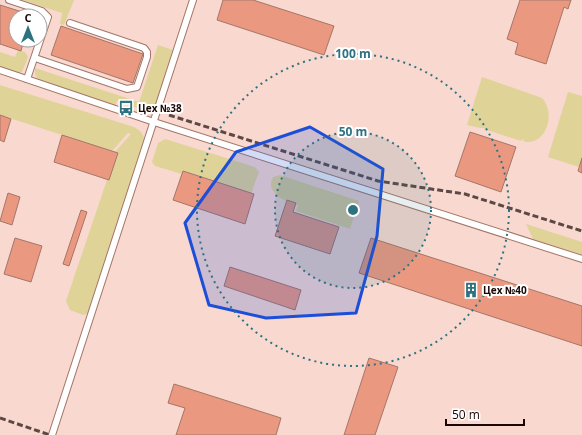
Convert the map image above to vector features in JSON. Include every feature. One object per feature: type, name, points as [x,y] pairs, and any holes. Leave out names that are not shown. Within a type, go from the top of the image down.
[{"type":"lane","points":[[9,0],[42,11],[48,17],[27,79]]},
{"type":"lane","points":[[52,435],[193,0]]},
{"type":"lane","points":[[35,58],[127,90],[137,87],[147,57],[147,52],[144,48],[70,23]]},
{"type":"lane","points":[[0,70],[154,122],[582,260]]},
{"type":"highlighted area","points":[[310,127],[383,169],[377,236],[356,313],[266,318],[209,305],[185,223],[236,152]]},
{"type":"shaded area","points":[[22,0],[74,0],[64,25],[60,24],[62,13]]},
{"type":"shaded area","points":[[158,45],[173,50],[156,105],[145,115],[135,113],[137,108],[117,101],[115,107],[39,81],[35,74],[35,68],[139,102]]},
{"type":"shaded area","points":[[18,50],[25,52],[28,57],[22,72],[16,73],[0,68],[0,52],[15,57]]},
{"type":"shaded area","points":[[482,77],[542,98],[546,104],[549,119],[544,133],[533,141],[525,142],[522,139],[521,141],[484,128],[467,125]]},
{"type":"shaded area","points":[[0,85],[134,127],[140,131],[143,136],[145,142],[89,313],[83,315],[70,310],[66,301],[107,180],[109,180],[118,154],[115,152],[131,134],[128,133],[112,151],[0,115]]},
{"type":"shaded area","points":[[568,92],[582,96],[582,168],[548,157]]},
{"type":"shaded area","points":[[165,139],[255,167],[259,172],[251,194],[183,171],[182,174],[155,166],[152,162],[158,143]]},
{"type":"shaded area","points":[[280,175],[359,201],[350,229],[296,211],[298,205],[282,199],[271,188],[273,177]]},
{"type":"shaded area","points":[[526,224],[582,242],[582,255],[533,239]]},
{"type":"building","points":[[223,0],[253,0],[334,26],[324,55],[217,20]]},
{"type":"building","points":[[520,0],[571,0],[568,9],[564,7],[546,64],[515,54],[518,43],[507,39]]},
{"type":"building","points":[[0,5],[10,8],[8,8],[8,47],[0,44]]},
{"type":"building","points":[[61,26],[143,54],[133,83],[51,55]]},
{"type":"building","points":[[12,48],[22,48],[21,51]]},
{"type":"building","points":[[0,115],[11,119],[4,142],[0,140]]},
{"type":"building","points":[[470,132],[516,147],[501,192],[455,176]]},
{"type":"building","points":[[62,135],[118,153],[109,180],[54,162]]},
{"type":"building","points":[[582,158],[582,173],[578,171]]},
{"type":"building","points":[[183,171],[254,194],[245,224],[173,200]]},
{"type":"building","points":[[8,193],[20,197],[12,225],[0,221]]},
{"type":"building","points":[[287,200],[296,203],[293,212],[339,227],[330,254],[275,236]]},
{"type":"building","points":[[81,210],[87,212],[69,266],[63,264]]},
{"type":"building","points":[[15,238],[42,246],[31,282],[4,274]]},
{"type":"building","name":"Цех №40","points":[[371,238],[582,306],[582,346],[359,273]]},
{"type":"building","points":[[230,267],[301,290],[295,310],[224,286]]},
{"type":"building","points":[[369,358],[398,367],[375,435],[344,435]]},
{"type":"building","points":[[174,384],[281,418],[276,435],[176,435],[185,408],[168,403]]},
{"type":"railway","points":[[169,115],[378,181],[465,194],[582,231]]},
{"type":"railway","points":[[0,418],[50,435]]},
{"type":"place","name":"Цех №38","points":[[126,108]]},
{"type":"place","name":"Цех №40","points":[[471,290]]}]
